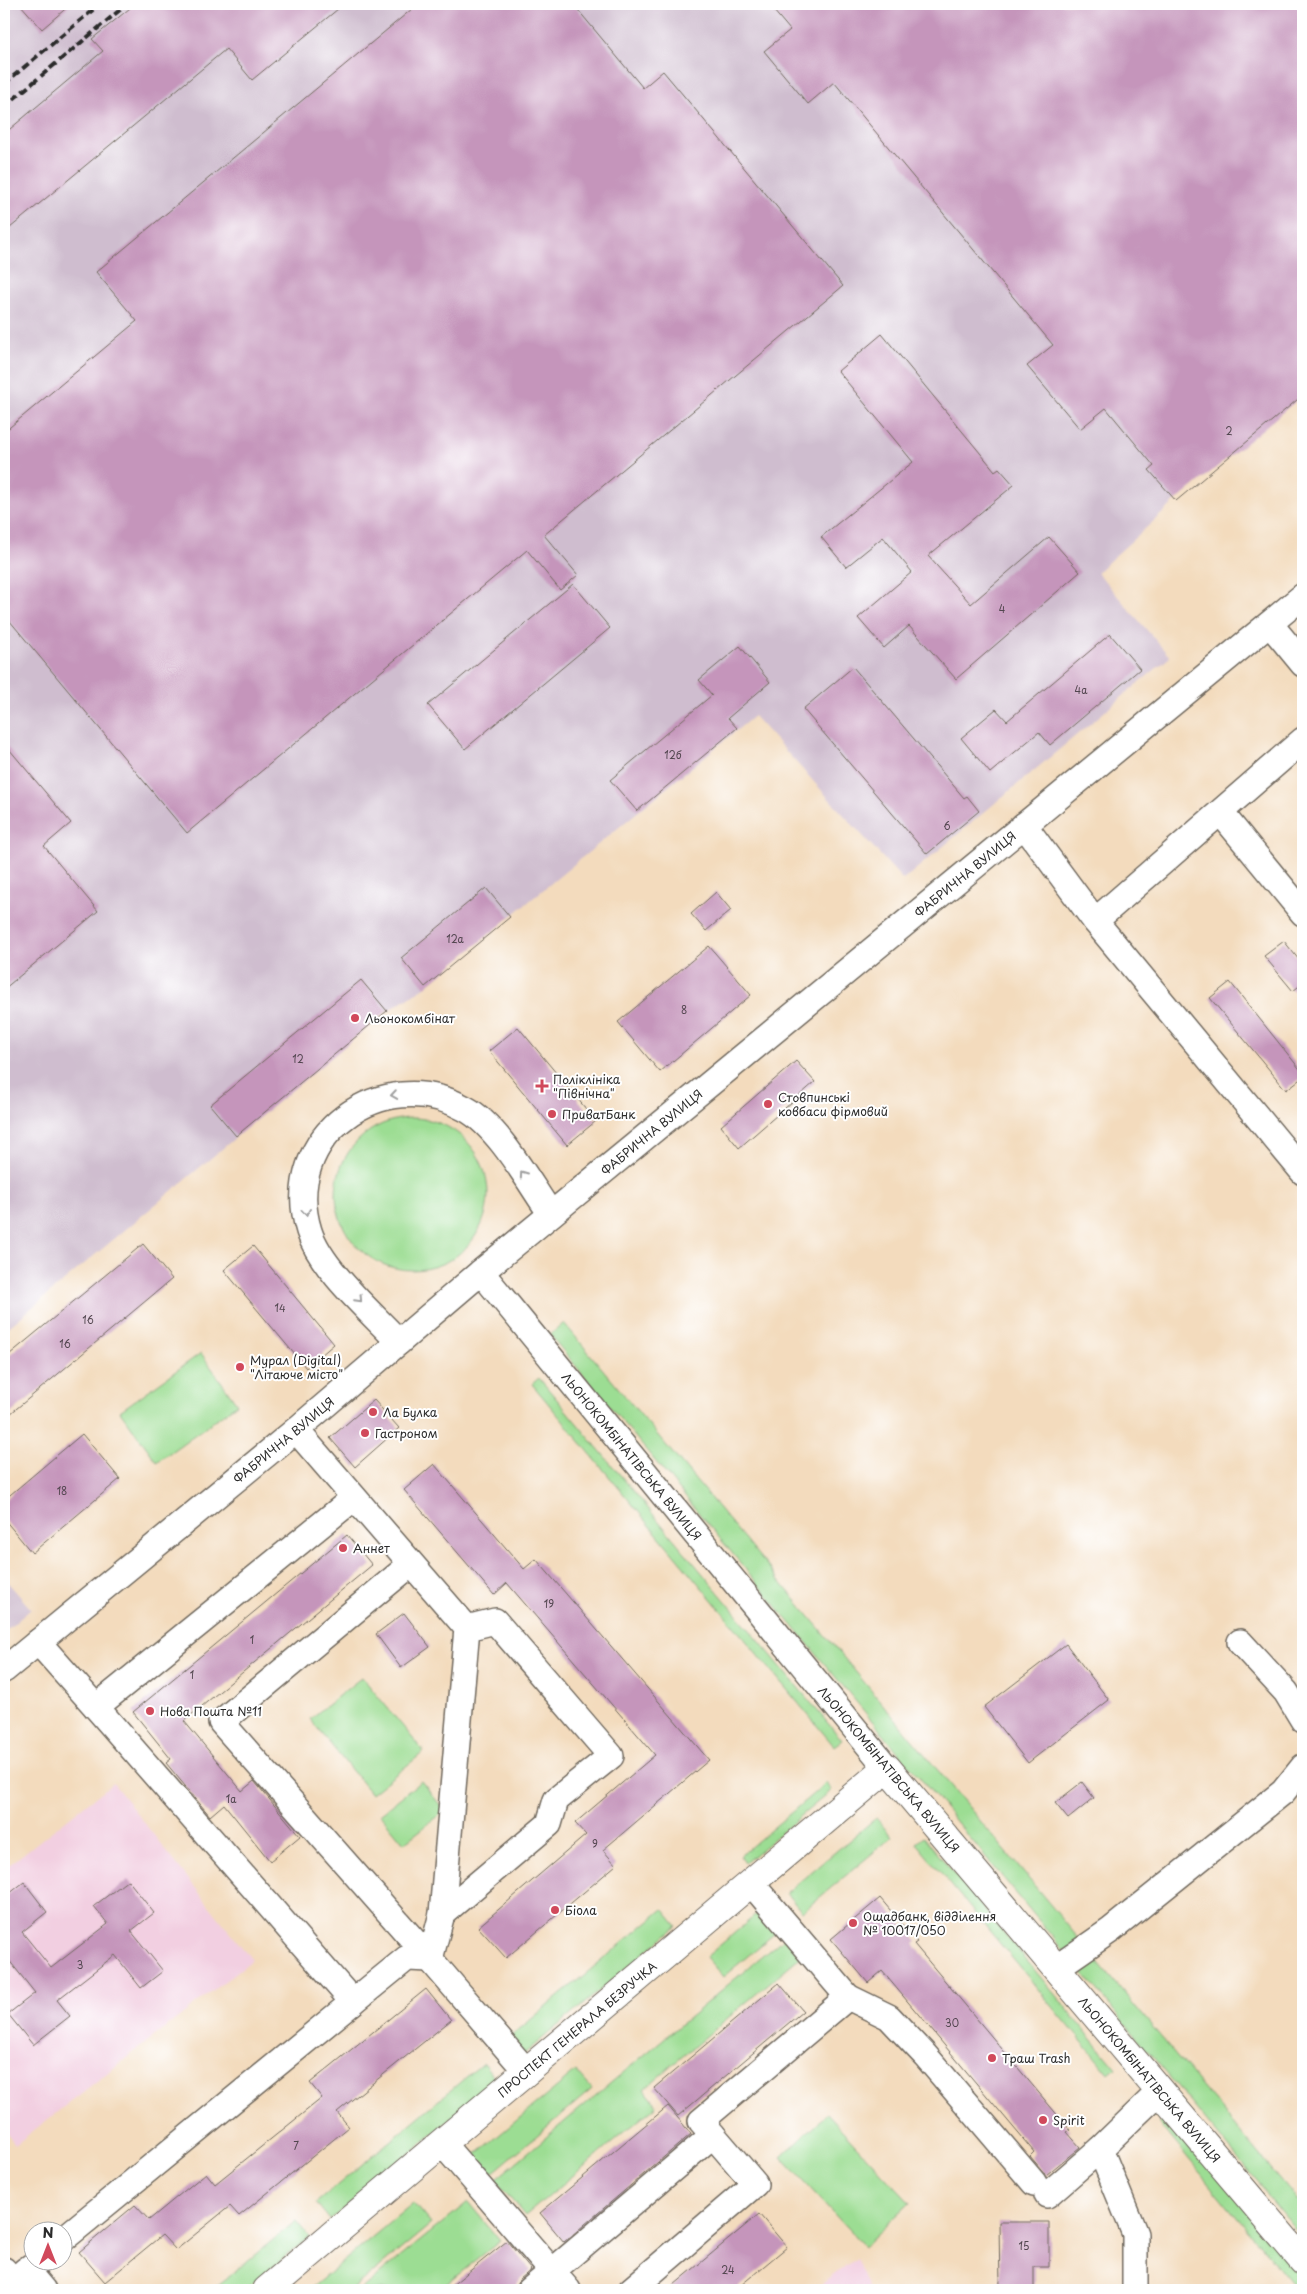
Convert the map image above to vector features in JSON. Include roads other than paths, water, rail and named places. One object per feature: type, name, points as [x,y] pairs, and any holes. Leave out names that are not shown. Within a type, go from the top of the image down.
[{"type":"main road","name":"ПРОСПЕКТ ГЕНЕРАЛА БЕЗРУЧКА","points":[[267,2290],[887,1768]]},
{"type":"main road","name":"ЛЬОНОКОМБІНАТІВСЬКА ВУЛИЦЯ","points":[[887,1768],[1303,2261]]},
{"type":"street","name":"ФАБРИЧНА ВУЛИЦЯ","points":[[4,1670],[296,1430],[551,1214],[1303,596]]},
{"type":"street","points":[[1270,624],[1303,664]]},
{"type":"street","points":[[1095,921],[1303,740]]},
{"type":"street","points":[[1221,813],[1303,913]]},
{"type":"street","points":[[1024,826],[1095,921],[1303,1172]]},
{"type":"street","points":[[399,1342],[326,1264],[309,1231],[305,1213],[307,1176],[321,1142],[346,1115],[362,1105],[397,1094],[416,1093],[452,1101],[468,1110],[496,1135],[551,1214]]},
{"type":"street","name":"ЛЬОНОКОМБІНАТІВСЬКА ВУЛИЦЯ","points":[[481,1272],[887,1768]]},
{"type":"street","points":[[296,1430],[467,1628],[442,1914],[430,1959]]},
{"type":"street","points":[[96,1707],[354,1498]]},
{"type":"street","points":[[411,1564],[220,1722],[430,1959],[526,2072]]},
{"type":"street","points":[[442,1914],[549,1824],[556,1800],[611,1756],[495,1621],[467,1628]]},
{"type":"street","points":[[38,1642],[353,2002]]},
{"type":"street","points":[[1240,1642],[1286,1692],[1303,1720]]},
{"type":"street","points":[[1056,1968],[1111,1930],[1283,1792],[1303,1768]]},
{"type":"street","points":[[751,1883],[848,1997],[890,2017],[1040,2189],[1100,2149],[1160,2091]]},
{"type":"street","points":[[72,2232],[407,1958],[430,1959]]},
{"type":"street","points":[[631,2290],[755,2184],[701,2121],[848,1997]]},
{"type":"street","points":[[530,2290],[713,2135]]},
{"type":"street","points":[[442,2143],[568,2290]]},
{"type":"street","points":[[1100,2149],[1135,2234],[1135,2290]]},
{"type":"street","points":[[27,2272],[43,2290]]},
{"type":"railway","points":[[4,84],[100,4]]},
{"type":"railway","points":[[4,107],[127,4]]},
{"type":"place","name":"Льонокомбінат","points":[[355,1018]]},
{"type":"place","name":"Поліклініка \"Північна\"","points":[[542,1086]]},
{"type":"place","name":"Стовпинські ковбаси фірмовий","points":[[768,1104]]},
{"type":"place","name":"ПриватБанк","points":[[552,1114]]},
{"type":"place","name":"Мурал (Digital) \"Літаюче місто\"","points":[[240,1367]]},
{"type":"place","name":"Ла Булка","points":[[373,1412]]},
{"type":"place","name":"Гастроном","points":[[365,1433]]},
{"type":"place","name":"Аннет","points":[[343,1548]]},
{"type":"place","name":"Нова Пошта №11","points":[[150,1711]]},
{"type":"place","name":"Біола","points":[[555,1910]]},
{"type":"place","name":"Ощадбанк, відділення № 10017/050","points":[[853,1923]]},
{"type":"place","name":"Траш Trash","points":[[992,2058]]},
{"type":"place","name":"Spirit","points":[[1043,2120]]}]
